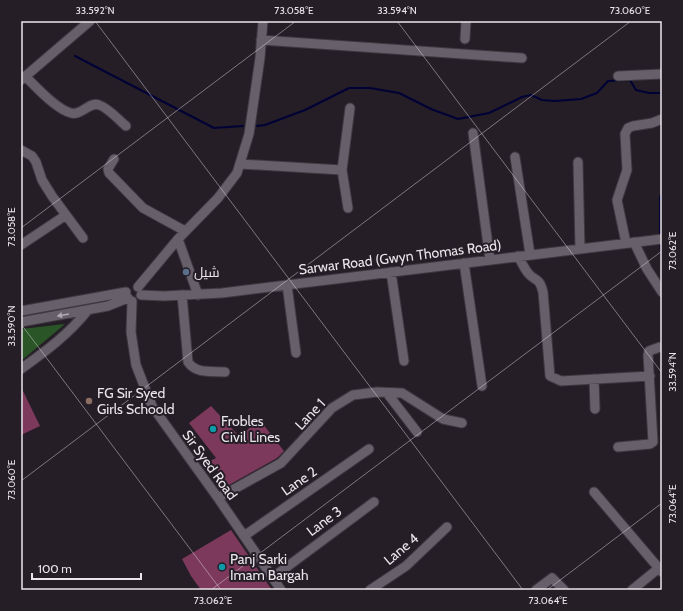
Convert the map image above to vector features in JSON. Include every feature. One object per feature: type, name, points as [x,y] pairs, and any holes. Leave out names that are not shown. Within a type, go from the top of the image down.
[{"type":"street","points":[[90,21],[23,78],[66,111],[73,114],[83,111],[93,104],[99,104],[126,126]]},
{"type":"street","points":[[21,311],[129,297],[138,300],[139,291],[178,239],[228,186],[237,173],[249,134],[263,21]]},
{"type":"street","points":[[465,39],[466,21]]},
{"type":"street","points":[[261,40],[522,58]]},
{"type":"street","points":[[618,76],[662,74]]},
{"type":"street","points":[[348,208],[342,170],[350,108]]},
{"type":"street","points":[[662,119],[652,123],[628,128],[625,134],[627,170],[617,200],[630,243],[662,292]]},
{"type":"street","points":[[474,133],[490,260]]},
{"type":"street","points":[[22,153],[32,156],[36,162],[42,180],[83,238]]},
{"type":"street","points":[[515,156],[530,254]]},
{"type":"street","points":[[114,159],[109,165],[109,173],[143,208],[185,231]]},
{"type":"street","points":[[578,162],[580,248]]},
{"type":"street","points":[[240,164],[342,170]]},
{"type":"street","points":[[21,245],[66,215]]},
{"type":"street","points":[[178,239],[198,295]]},
{"type":"street","name":"Sarwar Road (Gwyn Thomas Road)","points":[[139,291],[198,295],[662,239]]},
{"type":"street","points":[[518,256],[529,274],[538,279],[541,283],[550,376],[560,381],[650,376]]},
{"type":"street","points":[[464,263],[482,386]]},
{"type":"street","points":[[391,272],[404,361]]},
{"type":"street","points":[[287,285],[296,353]]},
{"type":"street","points":[[129,297],[132,286],[139,291]]},
{"type":"street","points":[[182,295],[188,362],[192,369],[199,371],[225,372]]},
{"type":"street","points":[[21,322],[108,306],[129,297]]},
{"type":"street","name":"Sir Syed Road","points":[[129,297],[130,332],[136,365],[152,406],[218,498],[281,590]]},
{"type":"street","points":[[21,369],[62,339],[76,326],[88,310]]},
{"type":"street","points":[[618,447],[650,444],[653,442],[649,351],[660,347]]},
{"type":"street","points":[[594,380],[595,409]]},
{"type":"street","name":"Lane 1","points":[[218,498],[281,463],[332,408],[353,395],[377,392],[402,393],[443,419],[462,423]]},
{"type":"street","points":[[387,393],[417,432]]},
{"type":"street","name":"Lane 2","points":[[244,536],[369,449]]},
{"type":"street","points":[[594,492],[660,570],[632,590]]},
{"type":"street","name":"Lane 3","points":[[272,578],[374,502]]},
{"type":"street","name":"Lane 4","points":[[370,590],[406,566],[447,527]]},
{"type":"street","points":[[536,590],[552,578],[564,590]]},
{"type":"green space","points":[[65,324],[21,361],[21,329]]},
{"type":"building","points":[[21,387],[40,426],[21,435]]},
{"type":"building","points":[[211,406],[240,437],[259,419],[284,451],[277,458],[229,485],[210,461],[216,458],[189,423]]},
{"type":"building","name":"Panj Sarki Imam Bargah","points":[[231,530],[272,590],[201,590],[191,576],[182,559]]},
{"type":"waterway","points":[[75,56],[214,128],[243,126]]},
{"type":"waterway","points":[[257,126],[265,125],[305,110],[349,88],[370,88],[399,93],[431,109],[458,119],[489,113],[522,97],[531,95],[542,100],[555,101],[581,99],[597,93],[608,81],[630,80],[636,90],[649,93],[662,93]]},
{"type":"waterway","points":[[660,237],[660,197],[662,193]]},
{"type":"waterway","points":[[660,241],[662,262]]},
{"type":"place","name":"شیل","points":[[186,272]]},
{"type":"place","name":"FG Sir Syed Girls Schoold","points":[[89,401]]},
{"type":"place","name":"Frobles Civil Lines","points":[[213,429]]},
{"type":"place","name":"Panj Sarki Imam Bargah","points":[[222,567]]}]
